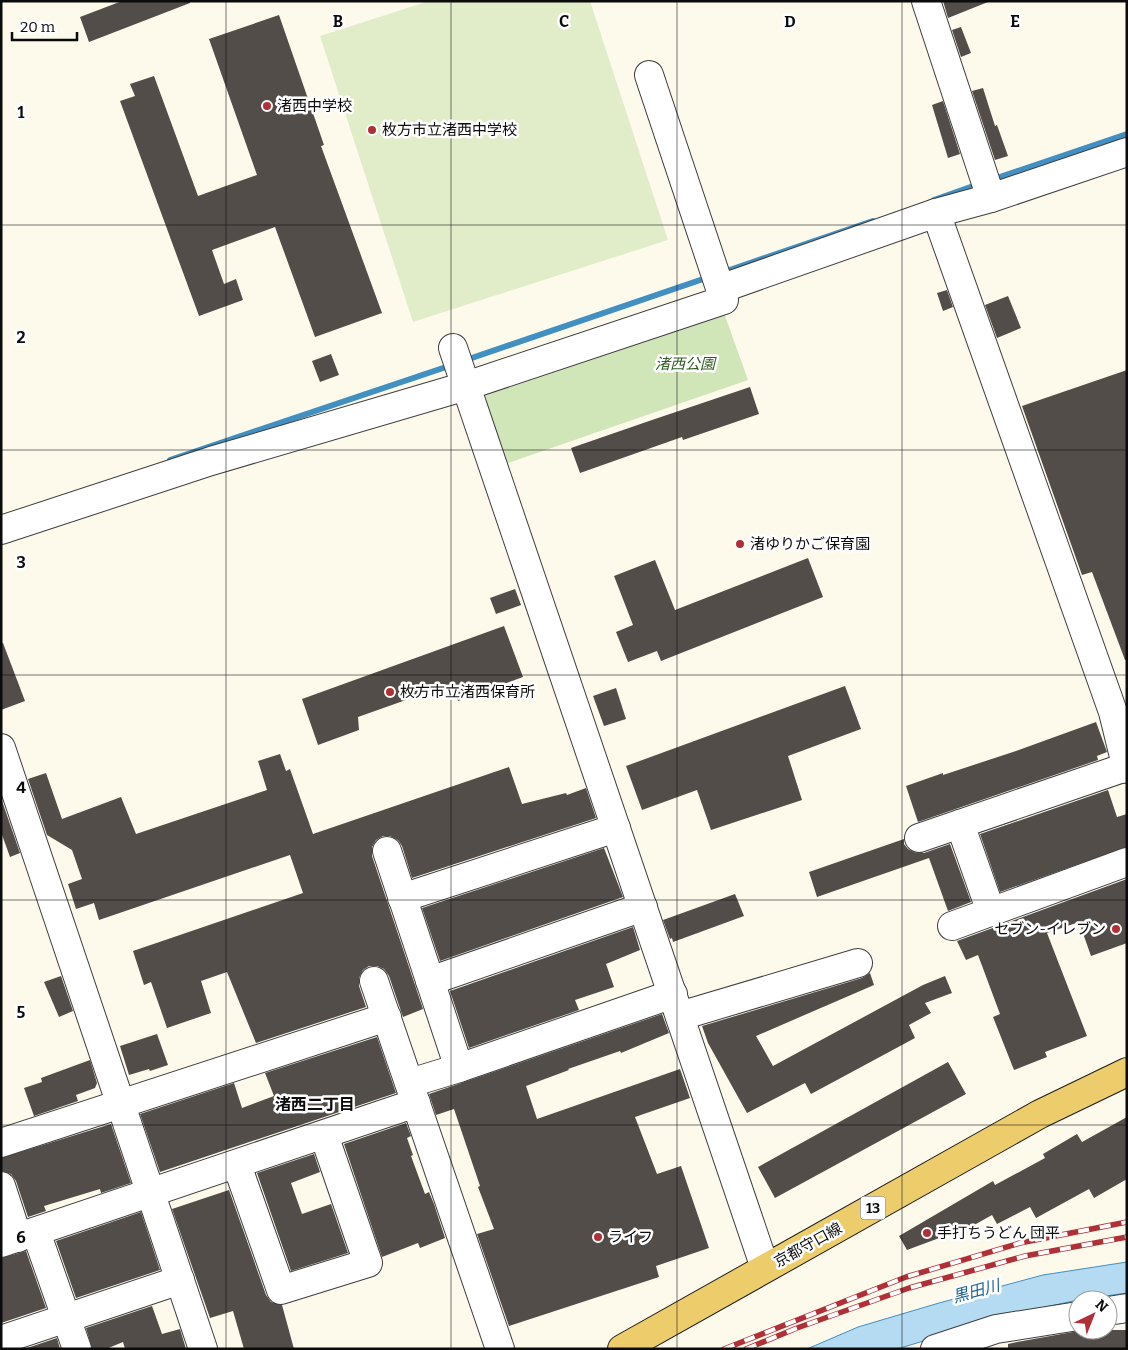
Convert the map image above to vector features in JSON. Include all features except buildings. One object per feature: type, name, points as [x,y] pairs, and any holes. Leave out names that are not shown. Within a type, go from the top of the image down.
[{"type":"main road","name":"京都守口線","points":[[622,1349],[1040,1114],[1127,1072]]},
{"type":"street","points":[[926,1],[991,198]]},
{"type":"street","points":[[1,530],[464,380],[724,300],[650,75]]},
{"type":"street","points":[[720,289],[936,213],[991,198],[1127,152]]},
{"type":"street","points":[[919,838],[1126,768],[1113,712],[936,213]]},
{"type":"street","points":[[453,348],[766,1268]]},
{"type":"street","points":[[1,748],[203,1349]]},
{"type":"street","points":[[960,824],[990,912]]},
{"type":"street","points":[[402,898],[616,828]]},
{"type":"street","points":[[387,851],[459,1068]]},
{"type":"street","points":[[952,926],[1127,862]]},
{"type":"street","points":[[430,981],[643,907]]},
{"type":"street","points":[[19,1238],[324,1135],[413,1093],[459,1068],[676,1005],[858,963]]},
{"type":"street","points":[[374,981],[500,1349]]},
{"type":"street","points":[[1,1143],[387,1017]]},
{"type":"street","points":[[236,1165],[281,1290],[368,1263],[324,1135]]},
{"type":"street","points":[[1,1186],[19,1238],[66,1318],[77,1349]]},
{"type":"street","points":[[1,1340],[180,1280]]},
{"type":"street","points":[[935,1349],[996,1329],[1068,1318]]},
{"type":"green space","points":[[429,1],[590,1],[668,240],[413,322],[320,36]]},
{"type":"green space","name":"渚西公園","points":[[724,313],[748,380],[508,463],[484,396]]},
{"type":"water","points":[[1127,1262],[1127,1293],[1118,1294],[1118,1290],[1068,1290],[1068,1302],[1013,1314],[897,1349],[807,1349],[858,1327],[1043,1275]]},
{"type":"waterway","points":[[991,180],[1127,134]]},
{"type":"waterway","points":[[934,200],[979,184]]},
{"type":"waterway","points":[[721,273],[873,221]]},
{"type":"waterway","points":[[463,361],[709,277]]},
{"type":"waterway","points":[[170,460],[452,365]]},
{"type":"railway","points":[[724,1349],[906,1277],[1020,1243],[1127,1222]]},
{"type":"railway","points":[[746,1349],[797,1328],[909,1288],[1025,1256],[1127,1237]]},
{"type":"place","name":"渚西中学校","points":[[267,106]]},
{"type":"place","name":"枚方市立渚西中学校","points":[[372,130]]},
{"type":"place","name":"渚ゆりかご保育園","points":[[740,544]]},
{"type":"place","name":"枚方市立渚西保育所","points":[[390,692]]},
{"type":"place","name":"セブン-イレブン","points":[[1116,929]]},
{"type":"place","name":"手打ちうどん 団平","points":[[927,1233]]},
{"type":"place","name":"ライフ","points":[[598,1237]]},
{"type":"district","name":"渚西二丁目","points":[[315,1104]]},
{"type":"water label","name":"黒田川","points":[[976,1291]]}]
